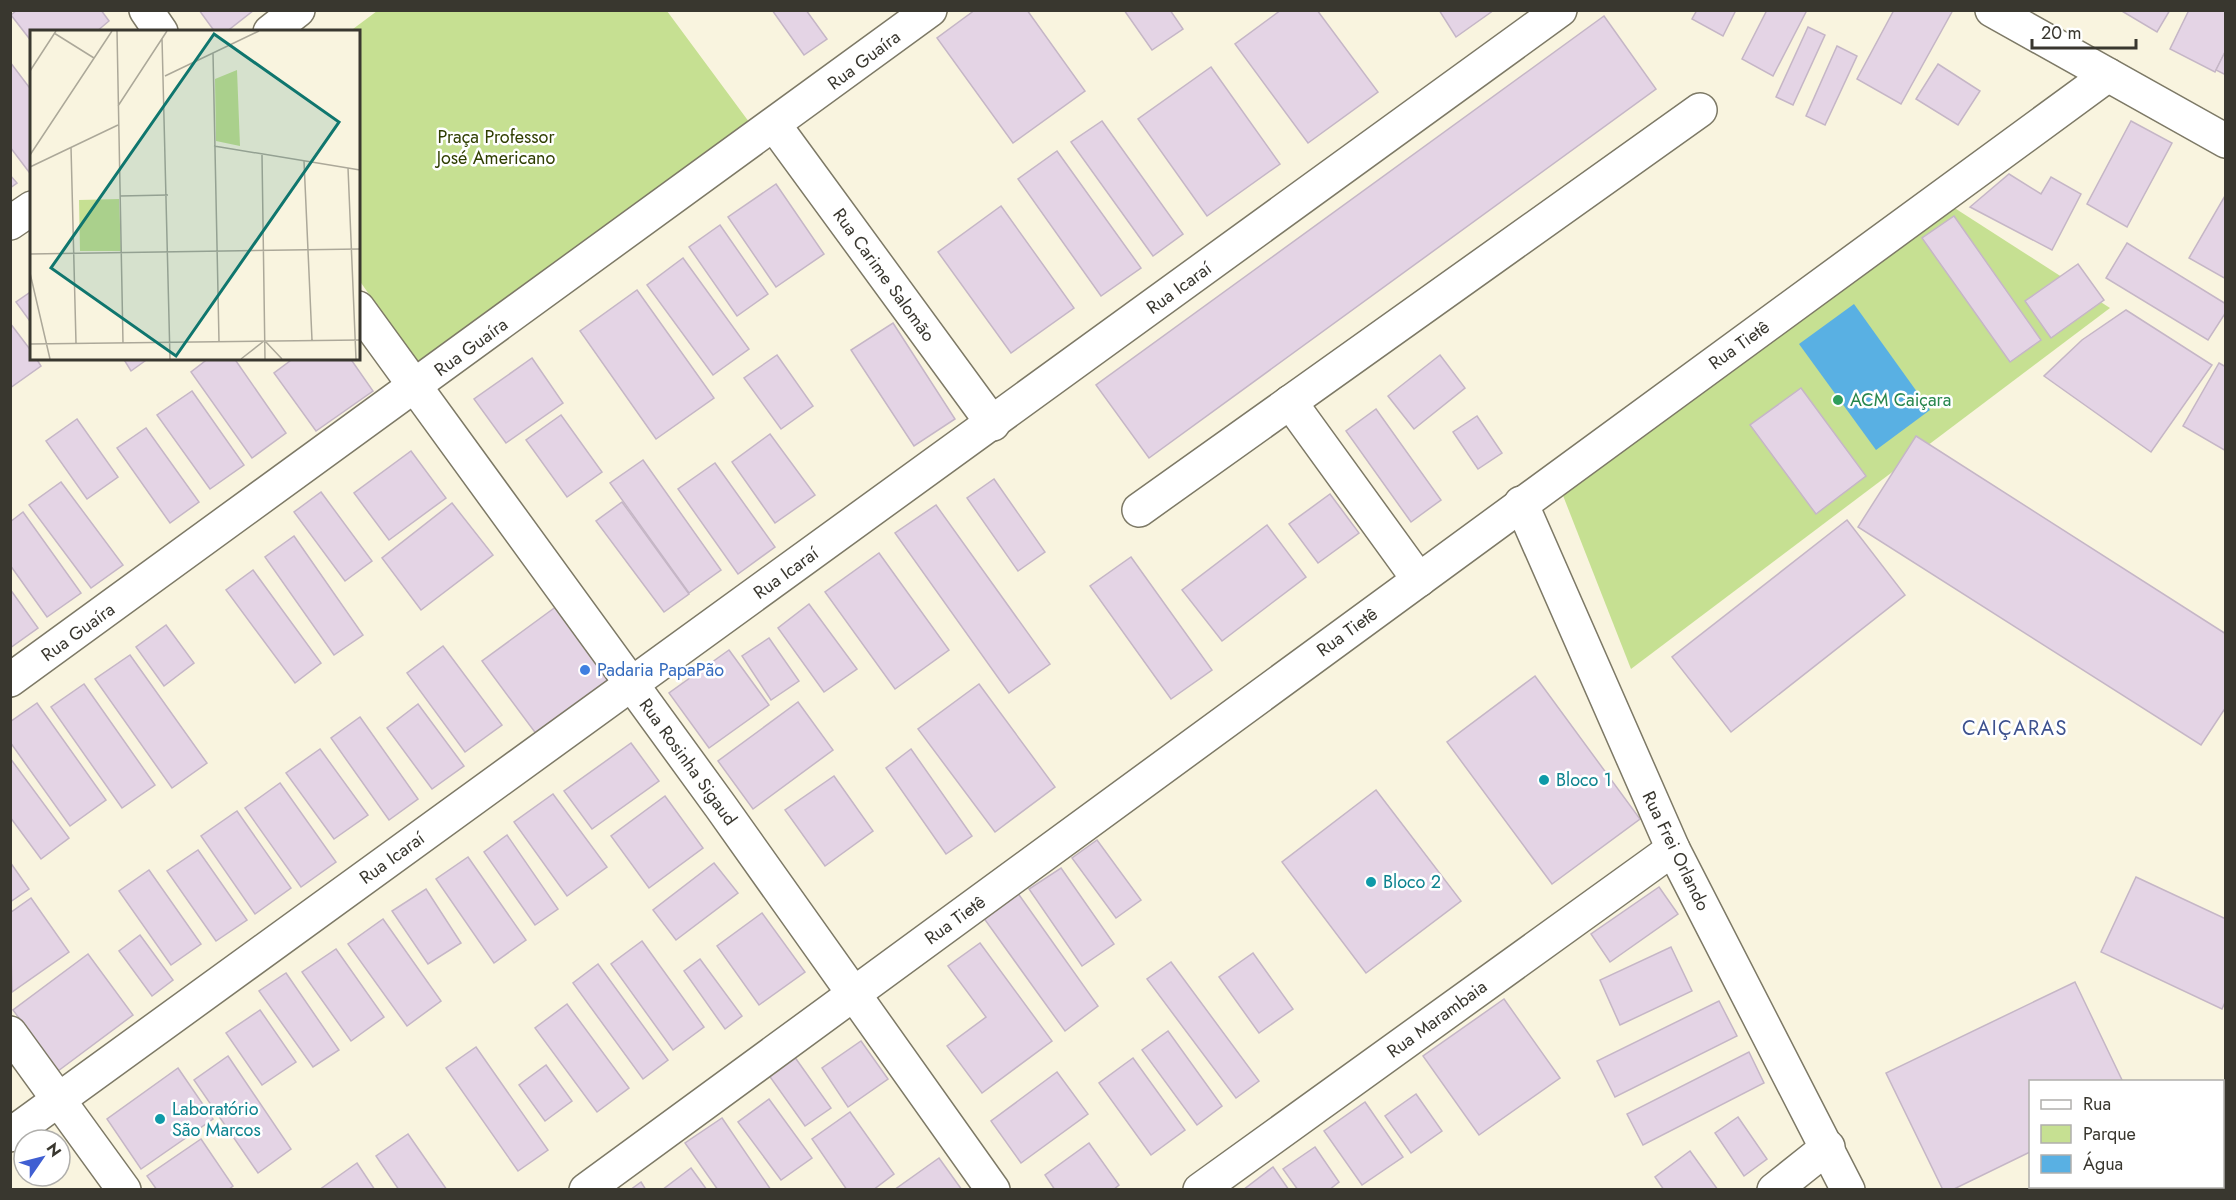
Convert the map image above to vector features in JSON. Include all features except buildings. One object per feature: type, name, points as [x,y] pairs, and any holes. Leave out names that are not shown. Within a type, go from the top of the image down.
[{"type":"street","points":[[146,10],[160,30]]},
{"type":"street","points":[[273,30],[298,10]]},
{"type":"street","name":"Rua Guaíra","points":[[10,680],[775,126],[930,10]]},
{"type":"street","name":"Rua Icaraí","points":[[10,1135],[993,424],[1560,10]]},
{"type":"street","points":[[1992,10],[2226,141]]},
{"type":"street","name":"Rua Tietê","points":[[586,1190],[2108,75]]},
{"type":"street","points":[[1139,510],[1700,110]]},
{"type":"street","name":"Rua Carime Salomão","points":[[775,126],[993,424]]},
{"type":"street","points":[[10,223],[30,209]]},
{"type":"street","name":"Rua Rosinha Sigaud","points":[[360,311],[855,993],[993,1190]]},
{"type":"street","points":[[1290,402],[1419,580]]},
{"type":"street","name":"Rua Frei Orlando","points":[[1521,503],[1673,849],[1828,1147],[1848,1190]]},
{"type":"street","name":"Rua Marambaia","points":[[1200,1190],[1673,849]]},
{"type":"street","points":[[10,1033],[124,1190]]},
{"type":"street","points":[[1774,1190],[1828,1147]]},
{"type":"green space","name":"Praça Professor José Americano","points":[[377,11],[667,11],[752,126],[425,374],[360,281],[360,30],[352,30]]},
{"type":"green space","name":"ACM Caiçara","points":[[1953,207],[2110,308],[1631,669],[1562,493]]},
{"type":"water","points":[[1854,304],[1930,410],[1876,450],[1799,344]]},
{"type":"place","name":"ACM Caiçara","points":[[1838,400]]},
{"type":"place","name":"Padaria PapaPão","points":[[585,670]]},
{"type":"place","name":"Bloco 1","points":[[1544,780]]},
{"type":"place","name":"Bloco 2","points":[[1371,882]]},
{"type":"place","name":"Laboratório São Marcos","points":[[160,1119]]},
{"type":"district","name":"CAIÇARAS","points":[[2015,728]]}]
